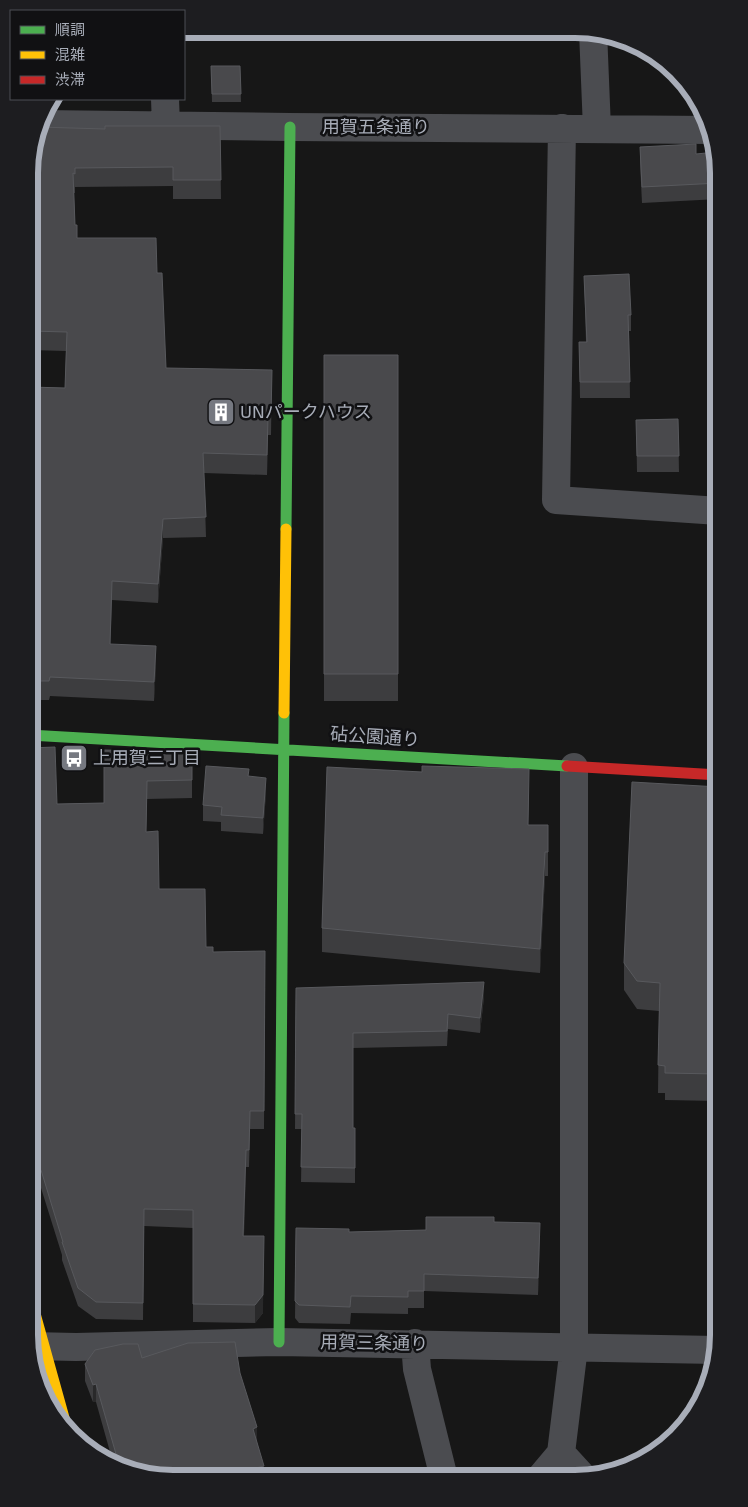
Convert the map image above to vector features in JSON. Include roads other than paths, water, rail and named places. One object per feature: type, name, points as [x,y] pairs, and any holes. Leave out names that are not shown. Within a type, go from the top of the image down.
[{"type":"street","points":[[593,39],[596,128]]},
{"type":"street","name":"用賀五条通り","points":[[47,123],[166,112],[290,127],[703,130]]},
{"type":"street","points":[[279,1342],[280,1045],[290,127]]},
{"type":"street","points":[[562,128],[556,500],[710,511]]},
{"type":"street","name":"砧公園通り","points":[[38,735],[710,775]]},
{"type":"street","points":[[547,1470],[561,1453],[574,1347],[574,767]]},
{"type":"street","name":"用賀三条通り","points":[[38,1346],[279,1342],[709,1350]]},
{"type":"street","points":[[415,1344],[417,1369],[442,1470]]},
{"type":"street","points":[[39,1351],[61,1411]]},
{"type":"street","points":[[561,1453],[577,1470]]},
{"type":"place","name":"UNパークハウス","points":[[221,412]]},
{"type":"place","name":"上用賀三丁目","points":[[74,758]]}]
